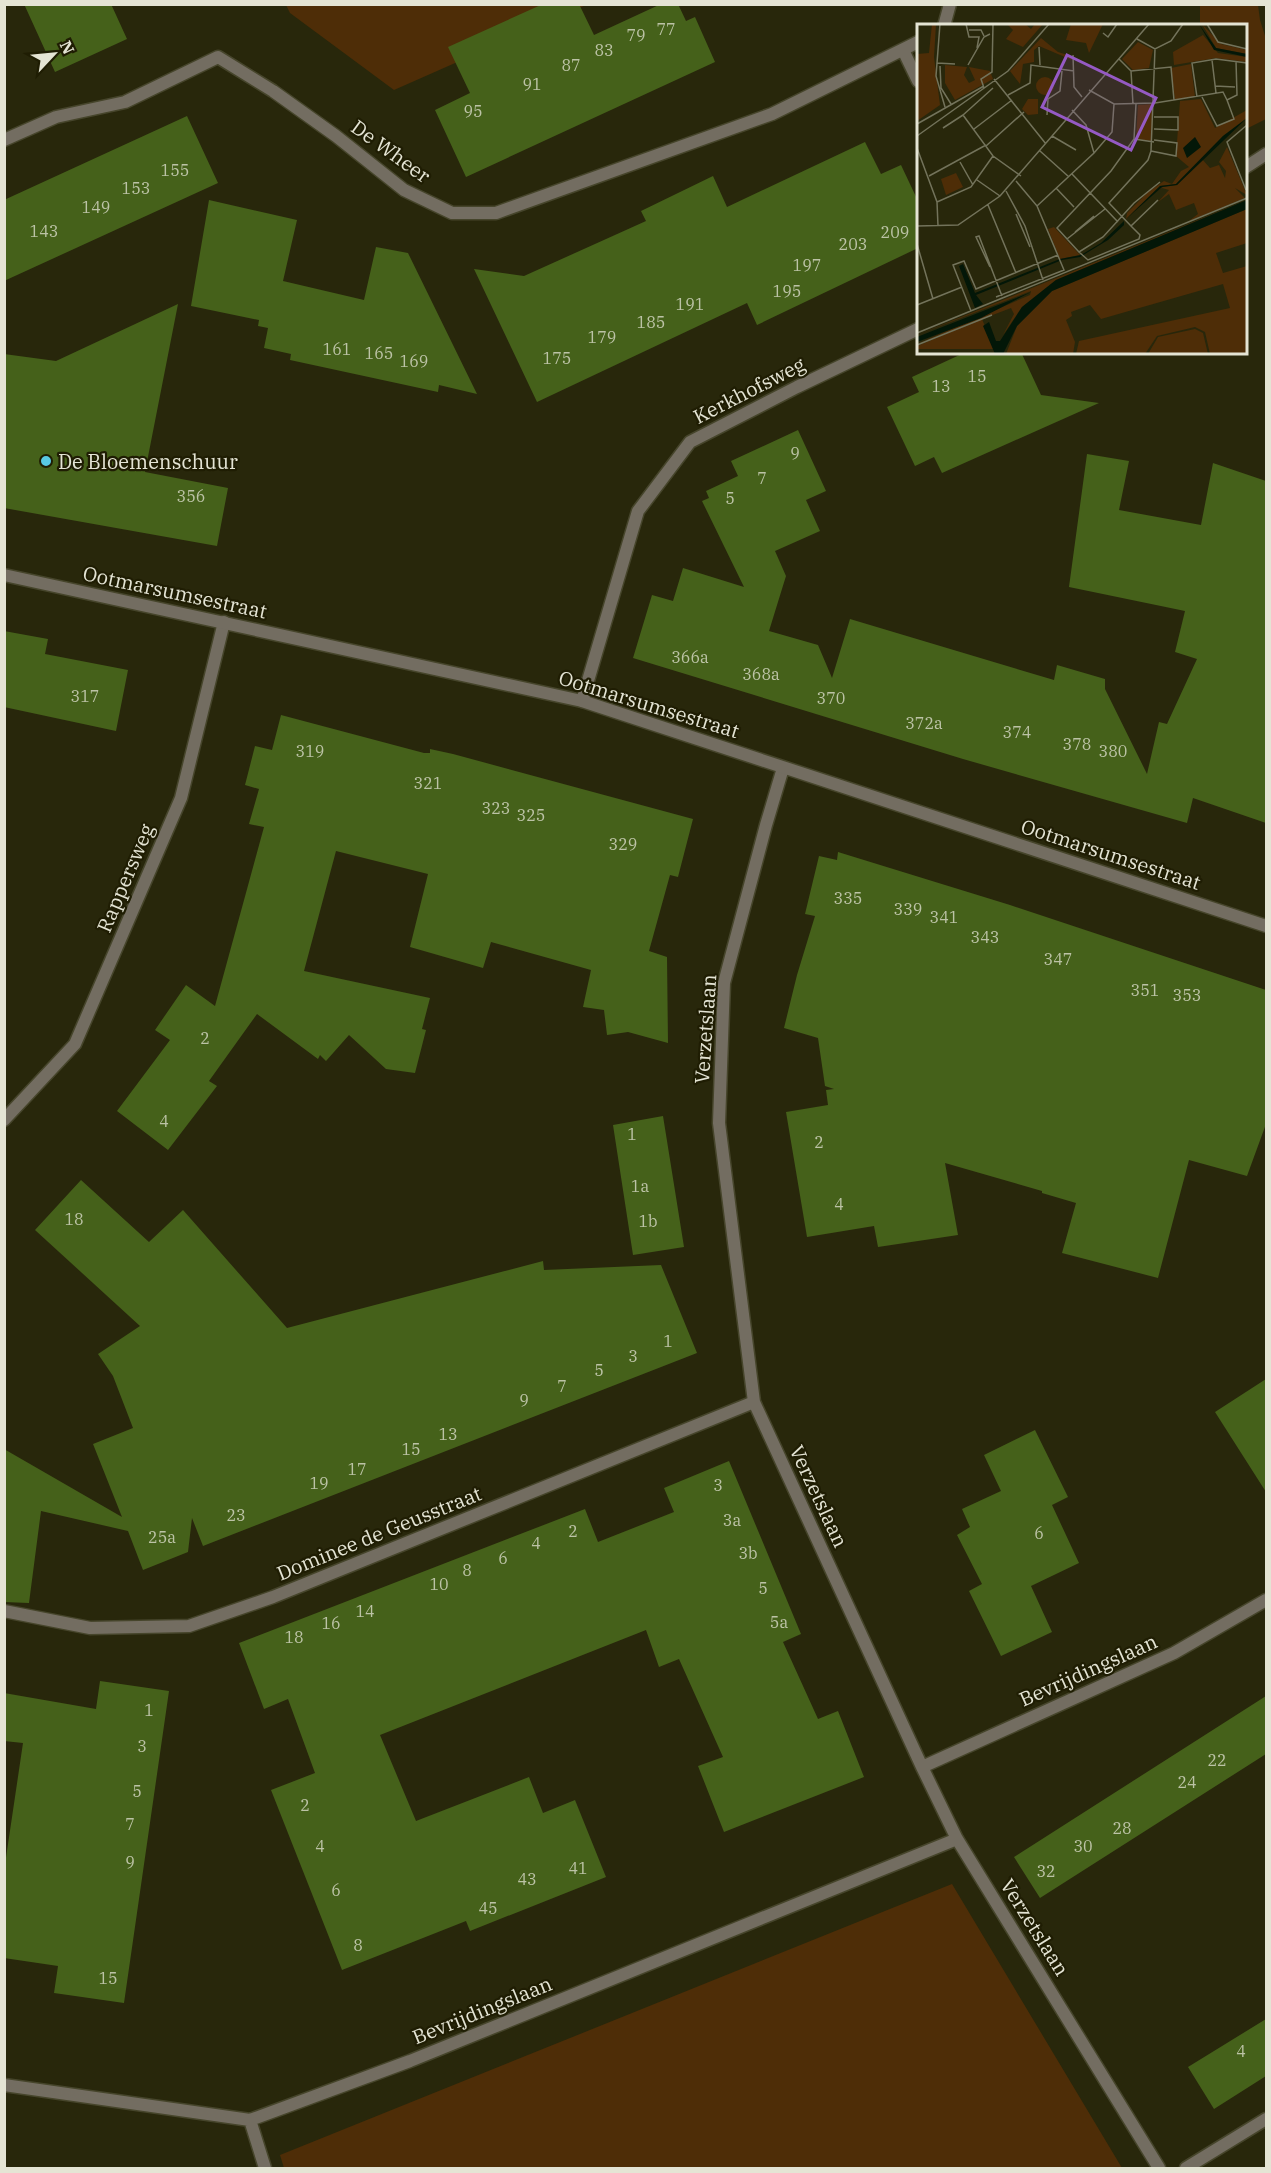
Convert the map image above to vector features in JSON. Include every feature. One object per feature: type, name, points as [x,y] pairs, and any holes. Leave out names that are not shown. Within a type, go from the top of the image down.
[{"type":"street","points":[[945,24],[950,4]]},
{"type":"street","name":"De Wheer","points":[[4,140],[56,117],[125,102],[218,57],[273,91],[336,136],[404,190],[452,213],[496,213],[772,114],[917,43]]},
{"type":"street","points":[[903,50],[917,79]]},
{"type":"street","points":[[1247,166],[1266,154]]},
{"type":"street","name":"Kerkhofsweg","points":[[582,701],[639,512],[690,442],[917,329]]},
{"type":"street","name":"Ootmarsumsestraat","points":[[4,575],[582,701],[1266,926]]},
{"type":"street","name":"Rappersweg","points":[[4,1120],[75,1044],[181,798],[224,622]]},
{"type":"street","name":"Verzetslaan","points":[[783,768],[724,983],[719,1123],[754,1402],[957,1839],[1159,2169]]},
{"type":"street","name":"Dominee de Geusstraat","points":[[4,1611],[90,1628],[189,1626],[273,1597],[754,1402]]},
{"type":"street","name":"Bevrijdingslaan","points":[[922,1767],[1174,1653],[1266,1600]]},
{"type":"street","name":"Bevrijdingslaan","points":[[4,2085],[250,2120],[421,2056],[957,1839]]},
{"type":"street","points":[[1186,2169],[1266,2119]]},
{"type":"street","points":[[250,2120],[265,2169]]},
{"type":"shaded area","points":[[286,5],[586,5],[394,90],[290,13]]},
{"type":"shaded area","points":[[1200,5],[1258,5],[1266,39],[1266,119],[1247,128],[1247,24],[1200,24]]},
{"type":"shaded area","points":[[952,1884],[1122,2168],[284,2168],[280,2155]]},
{"type":"building","points":[[24,4],[111,4],[127,39],[55,72]]},
{"type":"building","points":[[543,4],[579,4],[594,35],[661,4],[678,4],[686,21],[695,17],[715,62],[466,177],[435,110],[470,93],[448,47]]},
{"type":"building","points":[[187,116],[218,183],[4,281],[4,200]]},
{"type":"building","points":[[865,142],[881,174],[901,165],[917,199],[917,248],[757,325],[747,303],[537,402],[474,269],[524,276],[646,221],[641,211],[713,176],[727,207]]},
{"type":"building","points":[[209,200],[297,220],[283,281],[364,300],[376,247],[408,253],[477,394],[439,385],[438,392],[290,360],[291,354],[264,348],[268,328],[258,326],[259,320],[191,306]]},
{"type":"building","points":[[178,304],[145,472],[228,488],[217,546],[4,508],[4,354],[56,361]]},
{"type":"building","points":[[962,354],[1022,354],[1041,395],[1099,403],[942,473],[934,457],[915,466],[887,407],[919,392],[912,377]]},
{"type":"building","points":[[798,430],[826,491],[806,500],[820,531],[775,551],[786,576],[769,631],[818,645],[832,678],[850,619],[1054,680],[1057,665],[1105,679],[1105,689],[1147,774],[1159,722],[1167,724],[1197,659],[1175,652],[1185,611],[1069,587],[1087,454],[1129,461],[1119,510],[1201,525],[1213,463],[1266,481],[1266,823],[1193,798],[1187,823],[963,759],[633,658],[652,595],[673,601],[683,568],[744,587],[702,501],[709,498],[706,491],[738,476],[731,461]]},
{"type":"building","points":[[4,631],[48,639],[45,654],[128,670],[116,731],[4,707]]},
{"type":"building","points":[[281,715],[424,753],[430,753],[430,749],[453,754],[693,819],[678,877],[670,875],[649,951],[667,957],[668,1043],[628,1032],[607,1035],[604,1010],[583,1007],[591,970],[491,942],[483,968],[410,947],[428,874],[336,851],[304,971],[430,998],[422,1029],[426,1030],[415,1073],[386,1069],[349,1035],[326,1061],[320,1055],[318,1059],[257,1014],[209,1081],[217,1086],[168,1150],[117,1111],[170,1040],[155,1030],[186,985],[215,1006],[264,827],[249,824],[259,789],[245,785],[255,746],[272,750]]},
{"type":"building","points":[[838,852],[1010,905],[1266,990],[1266,1124],[1247,1176],[1189,1160],[1158,1278],[1062,1253],[1076,1203],[945,1163],[958,1235],[878,1247],[874,1226],[807,1237],[786,1112],[828,1105],[826,1090],[834,1089],[825,1086],[818,1038],[784,1028],[815,916],[805,914],[819,856],[837,860]]},
{"type":"building","points":[[663,1116],[684,1247],[633,1255],[613,1125]]},
{"type":"building","points":[[81,1180],[149,1242],[183,1210],[287,1328],[543,1261],[544,1270],[661,1265],[697,1353],[203,1546],[192,1518],[188,1552],[143,1570],[128,1531],[41,1511],[29,1603],[4,1602],[4,1449],[122,1517],[93,1444],[133,1428],[113,1376],[98,1354],[140,1326],[35,1230]]},
{"type":"building","points":[[1266,1379],[1266,1492],[1215,1412]]},
{"type":"building","points":[[1035,1430],[1068,1497],[1052,1505],[1079,1563],[1031,1586],[1052,1632],[1001,1656],[969,1591],[982,1584],[957,1535],[970,1527],[962,1509],[1001,1491],[984,1455]]},
{"type":"building","points":[[729,1461],[801,1634],[783,1642],[818,1719],[838,1711],[864,1777],[724,1832],[698,1766],[723,1757],[679,1659],[659,1667],[646,1630],[380,1735],[416,1821],[529,1777],[543,1813],[575,1800],[606,1877],[470,1931],[466,1921],[342,1970],[271,1790],[315,1773],[288,1699],[264,1709],[239,1643],[585,1509],[598,1542],[674,1512],[664,1488]]},
{"type":"building","points":[[100,1681],[169,1691],[124,2003],[54,1993],[58,1966],[4,1958],[4,1871],[23,1743],[4,1741],[4,1693],[96,1709]]},
{"type":"building","points":[[1266,1696],[1266,1754],[1040,1898],[1014,1857]]},
{"type":"building","points":[[1266,2019],[1266,2076],[1214,2109],[1188,2067]]},
{"type":"place","name":"De Bloemenschuur","points":[[46,461]]}]
